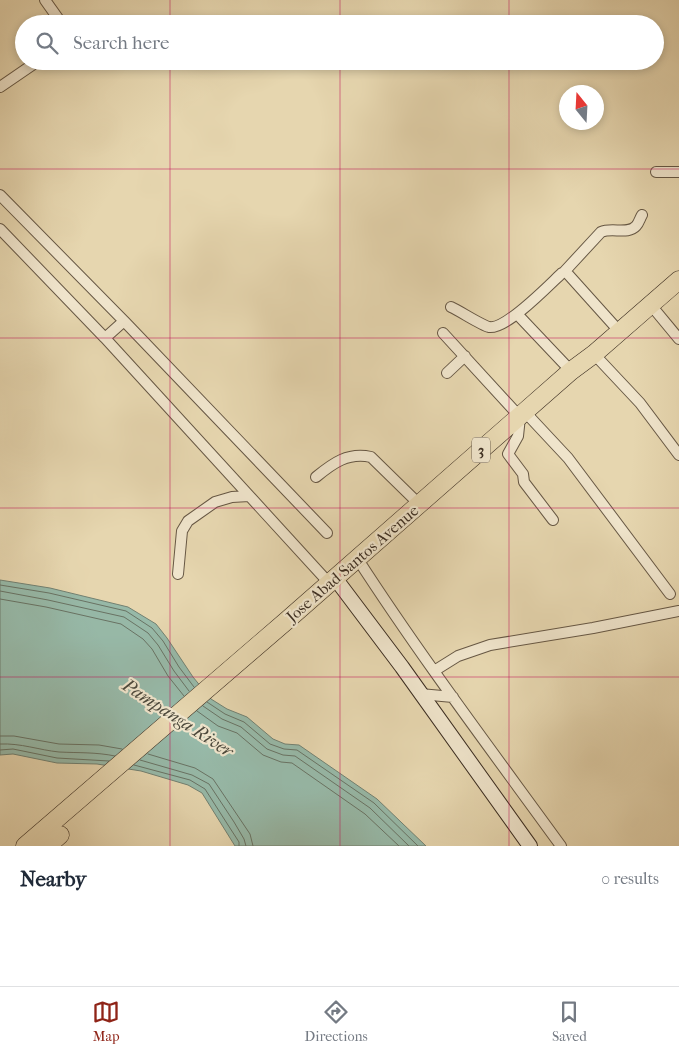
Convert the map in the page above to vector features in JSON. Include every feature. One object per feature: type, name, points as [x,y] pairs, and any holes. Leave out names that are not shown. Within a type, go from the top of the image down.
[{"type":"highway","name":"Jose Abad Santos Avenue","points":[[25,846],[285,622],[571,371],[594,354],[679,280]]},
{"type":"street","points":[[45,0],[56,15]]},
{"type":"street","points":[[0,87],[25,70]]},
{"type":"street","points":[[656,172],[679,172]]},
{"type":"street","points":[[0,195],[124,321],[327,533]]},
{"type":"street","points":[[451,307],[487,327],[496,327],[517,314],[564,272],[601,232],[606,230],[628,230],[636,226],[642,215]]},
{"type":"street","points":[[0,229],[106,338],[249,496],[332,580],[420,694],[530,846]]},
{"type":"street","points":[[564,272],[568,274],[619,331]]},
{"type":"street","points":[[650,304],[679,339]]},
{"type":"street","points":[[517,314],[571,371]]},
{"type":"street","points":[[106,338],[124,321]]},
{"type":"street","points":[[443,333],[568,458],[670,594]]},
{"type":"street","points":[[594,354],[640,403],[679,455]]},
{"type":"street","points":[[447,373],[466,356]]},
{"type":"street","points":[[522,414],[518,436],[508,454],[523,474],[524,482],[553,520]]},
{"type":"street","points":[[316,477],[334,462],[347,457],[362,455],[371,457],[420,504]]},
{"type":"street","points":[[178,574],[182,531],[188,521],[215,502],[232,497],[249,496]]},
{"type":"street","points":[[357,558],[374,587],[561,846]]},
{"type":"street","points":[[434,671],[458,656],[490,645],[593,628],[679,611]]},
{"type":"street","points":[[420,694],[453,697]]},
{"type":"water","name":"Pampanga River","points":[[0,580],[50,588],[128,607],[156,624],[193,677],[211,699],[227,709],[247,717],[273,739],[285,744],[299,745],[377,799],[426,846],[235,846],[202,793],[188,785],[141,771],[97,764],[57,763],[13,754],[0,755]]}]
